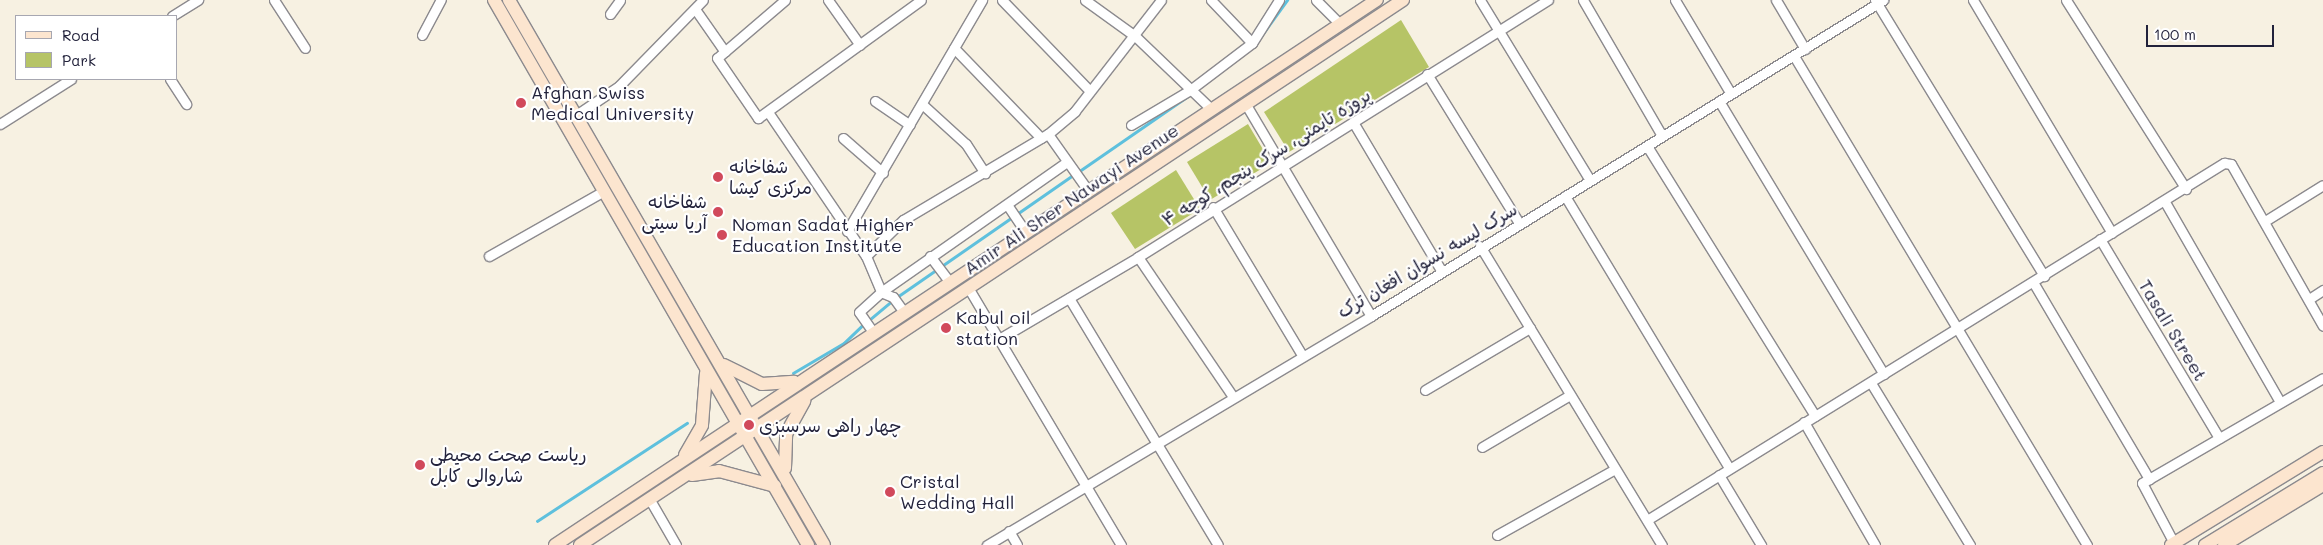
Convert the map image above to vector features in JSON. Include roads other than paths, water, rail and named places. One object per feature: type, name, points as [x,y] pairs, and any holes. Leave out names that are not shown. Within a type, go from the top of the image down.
[{"type":"main road","points":[[494,0],[808,545]]},
{"type":"main road","points":[[509,0],[759,427],[824,545]]},
{"type":"main road","points":[[555,545],[679,464],[799,381],[1209,107],[1377,0]]},
{"type":"main road","name":"Amir Ali Sher Nawayi Avenue","points":[[580,545],[1403,0]]},
{"type":"main road","points":[[719,361],[762,384],[799,381]]},
{"type":"main road","points":[[679,464],[702,425],[706,368]]},
{"type":"main road","points":[[787,478],[782,457],[786,434],[809,394]]},
{"type":"main road","points":[[2176,545],[2323,452]]},
{"type":"main road","points":[[2176,545],[2323,462]]},
{"type":"main road","points":[[687,475],[719,471],[775,486]]},
{"type":"main road","points":[[2205,545],[2323,473]]},
{"type":"main road","points":[[2224,545],[2323,485]]},
{"type":"street","points":[[174,15],[198,0]]},
{"type":"street","points":[[274,0],[305,48]]},
{"type":"street","points":[[422,35],[441,0]]},
{"type":"street","points":[[610,14],[620,0]]},
{"type":"street","points":[[576,115],[619,86],[703,0]]},
{"type":"street","points":[[785,0],[718,58],[758,118],[921,0]]},
{"type":"street","points":[[828,0],[860,45]]},
{"type":"street","points":[[847,231],[883,173],[982,0]]},
{"type":"street","points":[[1002,0],[1089,90]]},
{"type":"street","points":[[1085,0],[1135,36],[1209,107]]},
{"type":"street","points":[[866,256],[903,220],[1045,136],[1075,111],[1089,90],[1135,36],[1161,0]]},
{"type":"street","points":[[1211,0],[1252,43]]},
{"type":"street","points":[[1131,125],[1192,92],[1252,43],[1279,0]]},
{"type":"street","points":[[1316,0],[1339,23]]},
{"type":"street","points":[[1480,0],[1590,180]]},
{"type":"street","name":"پروژه تایمنی، سرک پنجم، کوچه ۴","points":[[999,339],[1138,257],[1213,207],[1548,0]]},
{"type":"street","points":[[1583,0],[1662,136]]},
{"type":"street","points":[[1675,0],[1731,94]]},
{"type":"street","points":[[1776,0],[1805,49]]},
{"type":"street","points":[[1973,0],[2112,234]]},
{"type":"street","points":[[2066,0],[2186,188]]},
{"type":"street","points":[[1879,1],[2044,276]]},
{"type":"street","name":"سرک لیسه نسوان افغان‌ ترک","points":[[987,545],[1088,487],[1302,355],[1371,316],[1441,270],[1794,56],[1879,1]]},
{"type":"street","points":[[695,9],[725,52]]},
{"type":"street","points":[[954,48],[1045,136],[1087,189]]},
{"type":"street","points":[[1794,56],[1960,327],[2087,545]]},
{"type":"street","points":[[1427,74],[1519,224]]},
{"type":"street","points":[[0,124],[69,80]]},
{"type":"street","points":[[171,80],[186,104]]},
{"type":"street","points":[[1719,101],[1884,374]]},
{"type":"street","points":[[875,102],[910,125]]},
{"type":"street","points":[[1245,103],[1371,316]]},
{"type":"street","points":[[922,104],[966,144],[985,173]]},
{"type":"street","points":[[768,112],[847,231],[866,256],[881,292],[893,297],[904,312]]},
{"type":"street","points":[[1353,122],[1441,270]]},
{"type":"street","points":[[843,138],[883,173]]},
{"type":"street","points":[[1647,146],[1815,416]]},
{"type":"street","points":[[873,332],[861,315],[881,292],[930,256],[1008,206],[1065,162]]},
{"type":"street","points":[[1647,520],[2227,162],[2265,220],[2323,326]]},
{"type":"street","points":[[2265,220],[2323,185]]},
{"type":"street","points":[[488,256],[604,191]]},
{"type":"street","points":[[1565,196],[1729,468]]},
{"type":"street","points":[[2164,202],[2280,402]]},
{"type":"street","points":[[1008,206],[1025,230]]},
{"type":"street","points":[[1213,207],[1302,355]]},
{"type":"street","name":"Tasali Street","points":[[2100,239],[2219,438]]},
{"type":"street","points":[[1480,246],[1662,545]]},
{"type":"street","points":[[930,256],[949,281]]},
{"type":"street","points":[[1138,257],[1233,397]]},
{"type":"street","points":[[2033,282],[2149,479]]},
{"type":"street","points":[[969,289],[1121,545]]},
{"type":"street","points":[[2309,299],[2323,290]]},
{"type":"street","points":[[1069,298],[1160,442],[1218,545]]},
{"type":"street","points":[[1425,390],[1530,328]]},
{"type":"street","points":[[2176,545],[2142,487],[2149,479],[2323,378]]},
{"type":"street","points":[[1870,383],[1970,545]]},
{"type":"street","points":[[1482,447],[1570,395]]},
{"type":"street","points":[[1804,422],[1875,545]]},
{"type":"street","points":[[1497,535],[1615,469]]},
{"type":"street","points":[[1719,475],[1761,545]]},
{"type":"street","points":[[650,500],[676,545]]},
{"type":"street","points":[[1009,531],[1017,545]]},
{"type":"waterway","points":[[1259,39],[1287,0]]},
{"type":"waterway","points":[[1078,172],[1188,96]]},
{"type":"waterway","points":[[897,297],[1073,175]]},
{"type":"waterway","points":[[868,321],[893,300]]},
{"type":"waterway","points":[[793,373],[844,343],[864,324]]},
{"type":"waterway","points":[[537,521],[687,423]]},
{"type":"place","name":"Afghan Swiss Medical University","points":[[521,103]]},
{"type":"place","name":"شفاخانه مرکزی کیشا","points":[[718,177]]},
{"type":"place","name":"شفاخانه آریا سیتی","points":[[718,212]]},
{"type":"place","name":"Noman Sadat Higher Education Institute","points":[[722,235]]},
{"type":"place","name":"Kabul oil station","points":[[946,328]]},
{"type":"place","name":"چهار راهی سرسبزی","points":[[749,425]]},
{"type":"place","name":"ریاست صحت محیطی شاروالی کابل","points":[[420,465]]},
{"type":"place","name":"Cristal Wedding Hall","points":[[890,492]]}]
